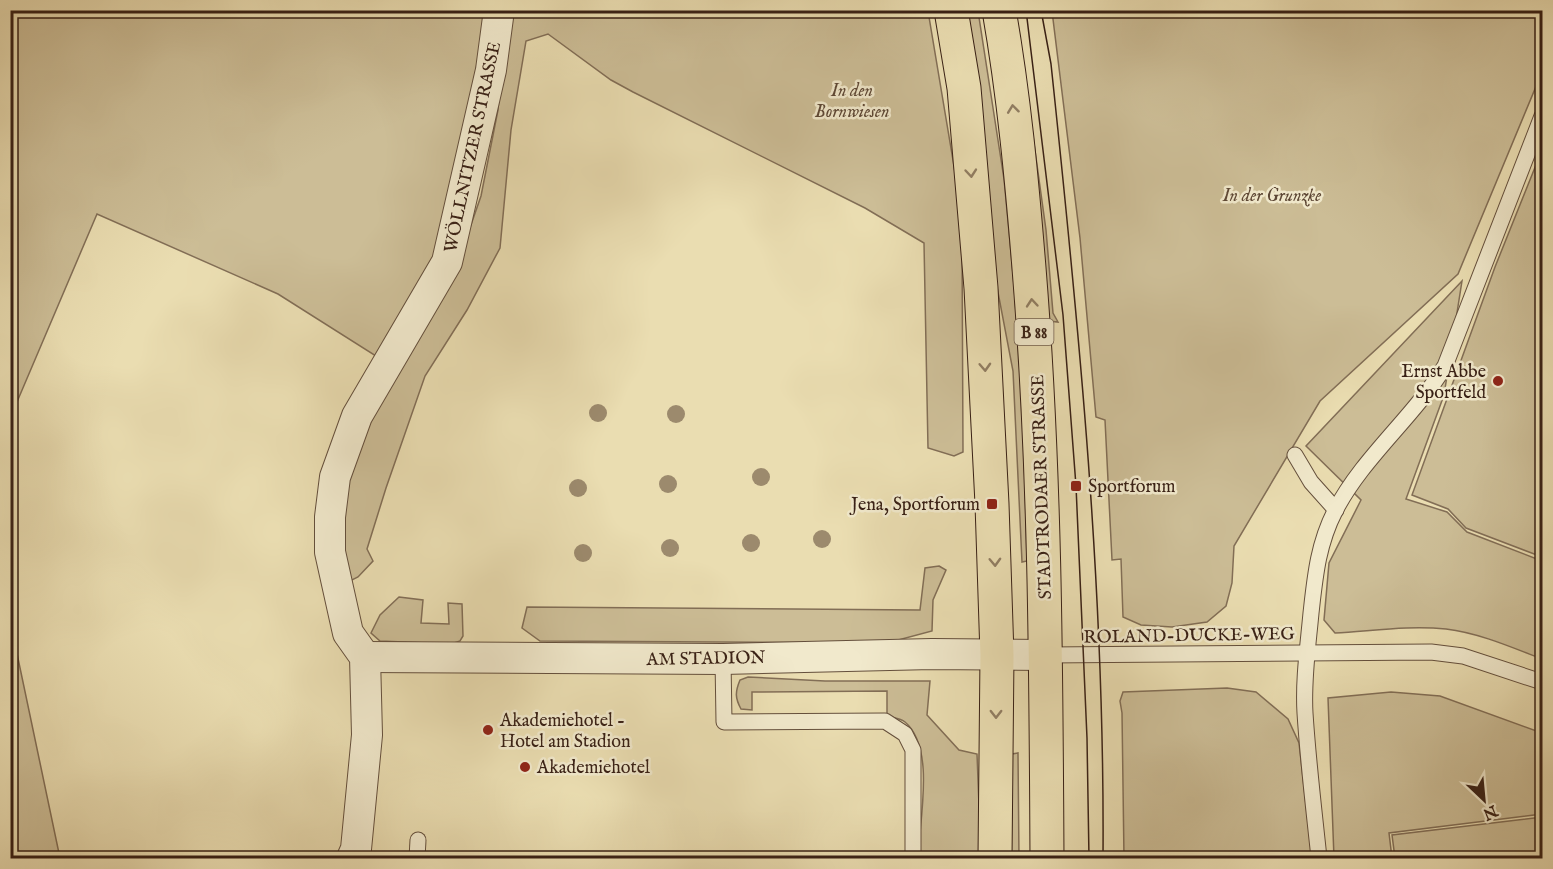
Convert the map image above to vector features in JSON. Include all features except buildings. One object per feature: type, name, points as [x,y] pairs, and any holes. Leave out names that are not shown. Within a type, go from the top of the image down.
[{"type":"main road","points":[[951,10],[964,88],[981,288],[997,655],[995,858]]},
{"type":"main road","name":"STADTRODAER STRASSE","points":[[999,10],[1022,178],[1036,362],[1045,568],[1047,858]]},
{"type":"street","name":"WÖLLNITZER STRASSE","points":[[365,657],[348,633],[330,552],[330,517],[335,477],[357,416],[447,262],[491,70],[499,10]]},
{"type":"street","name":"AM STADION","points":[[365,657],[723,659],[920,654],[1046,655]]},
{"type":"street","points":[[352,858],[356,849],[367,735],[365,657]]},
{"type":"lane","points":[[1542,117],[1445,366],[1413,412],[1358,475],[1336,510],[1324,537],[1316,565],[1307,653],[1431,652],[1453,654],[1489,663],[1542,682]]},
{"type":"lane","points":[[1295,455],[1311,482],[1336,510]]},
{"type":"lane","name":"ROLAND-DUCKE-WEG","points":[[1046,655],[1307,653],[1305,712],[1319,858]]},
{"type":"lane","points":[[723,659],[724,722],[885,721],[905,734],[913,750],[913,858]]},
{"type":"lane","points":[[417,858],[418,840]]},
{"type":"green space","points":[[11,11],[486,11],[449,228],[379,358],[278,294],[97,214],[11,416]]},
{"type":"green space","name":"In den Bornwiesen","points":[[506,11],[928,11],[966,238],[962,240],[963,452],[954,456],[928,448],[924,243],[865,208],[611,80],[548,34],[526,41],[511,130],[500,248],[467,310],[425,376],[367,549],[373,561],[358,577],[348,582],[340,537],[351,458],[457,265],[481,196],[498,110]]},
{"type":"green space","points":[[963,11],[978,11],[1004,179],[1023,412],[1027,561],[1022,562],[1013,371],[993,266]]},
{"type":"green space","name":"In der Grunzke","points":[[1052,11],[1542,11],[1542,72],[1458,274],[1320,401],[1234,546],[1232,583],[1226,606],[1207,622],[1172,627],[1141,625],[1123,617],[1121,559],[1112,560],[1105,420],[1096,417],[1080,238]]},
{"type":"green space","points":[[1029,107],[1046,230],[1053,313],[1058,322],[1048,321]]},
{"type":"green space","name":"Ernst Abbe Sportfeld","points":[[1542,150],[1542,557],[1466,528],[1448,509],[1412,495],[1495,267]]},
{"type":"green space","points":[[1462,281],[1444,395],[1406,499],[1447,512],[1467,532],[1542,561],[1542,659],[1495,641],[1458,631],[1418,628],[1335,633],[1324,620],[1329,563],[1361,500],[1306,446]]},
{"type":"green space","points":[[939,566],[946,570],[933,600],[932,631],[887,643],[540,641],[522,628],[527,607],[920,610],[925,568]]},
{"type":"green space","points":[[399,597],[423,600],[421,623],[449,624],[448,603],[462,604],[463,636],[460,641],[451,644],[380,641],[371,633],[380,615]]},
{"type":"green space","points":[[11,625],[60,858],[11,858]]},
{"type":"green space","points":[[748,677],[825,681],[930,681],[927,715],[959,750],[977,754],[981,858],[918,858],[924,786],[920,749],[915,734],[905,722],[887,716],[887,691],[752,692],[752,710],[741,709],[736,695],[737,688],[740,680]]},
{"type":"green space","points":[[1227,688],[1256,692],[1288,719],[1299,743],[1312,858],[1124,858],[1120,701],[1123,692]]},
{"type":"green space","points":[[1391,692],[1440,696],[1542,733],[1542,814],[1389,833],[1392,858],[1334,858],[1328,698]]},
{"type":"green space","points":[[1018,753],[1019,858],[1011,858],[1012,754]]},
{"type":"green space","points":[[1542,817],[1542,858],[1395,858],[1392,835]]},
{"type":"tram line","points":[[1026,10],[1063,315],[1076,486],[1087,738],[1089,858]]},
{"type":"tram line","points":[[1041,10],[1051,64],[1088,461],[1100,659],[1103,858]]},
{"type":"place","name":"Ernst Abbe Sportfeld","points":[[1498,381]]},
{"type":"place","name":"Sportforum","points":[[1076,486]]},
{"type":"place","name":"Jena, Sportforum","points":[[992,504]]},
{"type":"place","name":"Akademiehotel - Hotel am Stadion","points":[[488,730]]},
{"type":"place","name":"Akademiehotel","points":[[525,767]]}]
